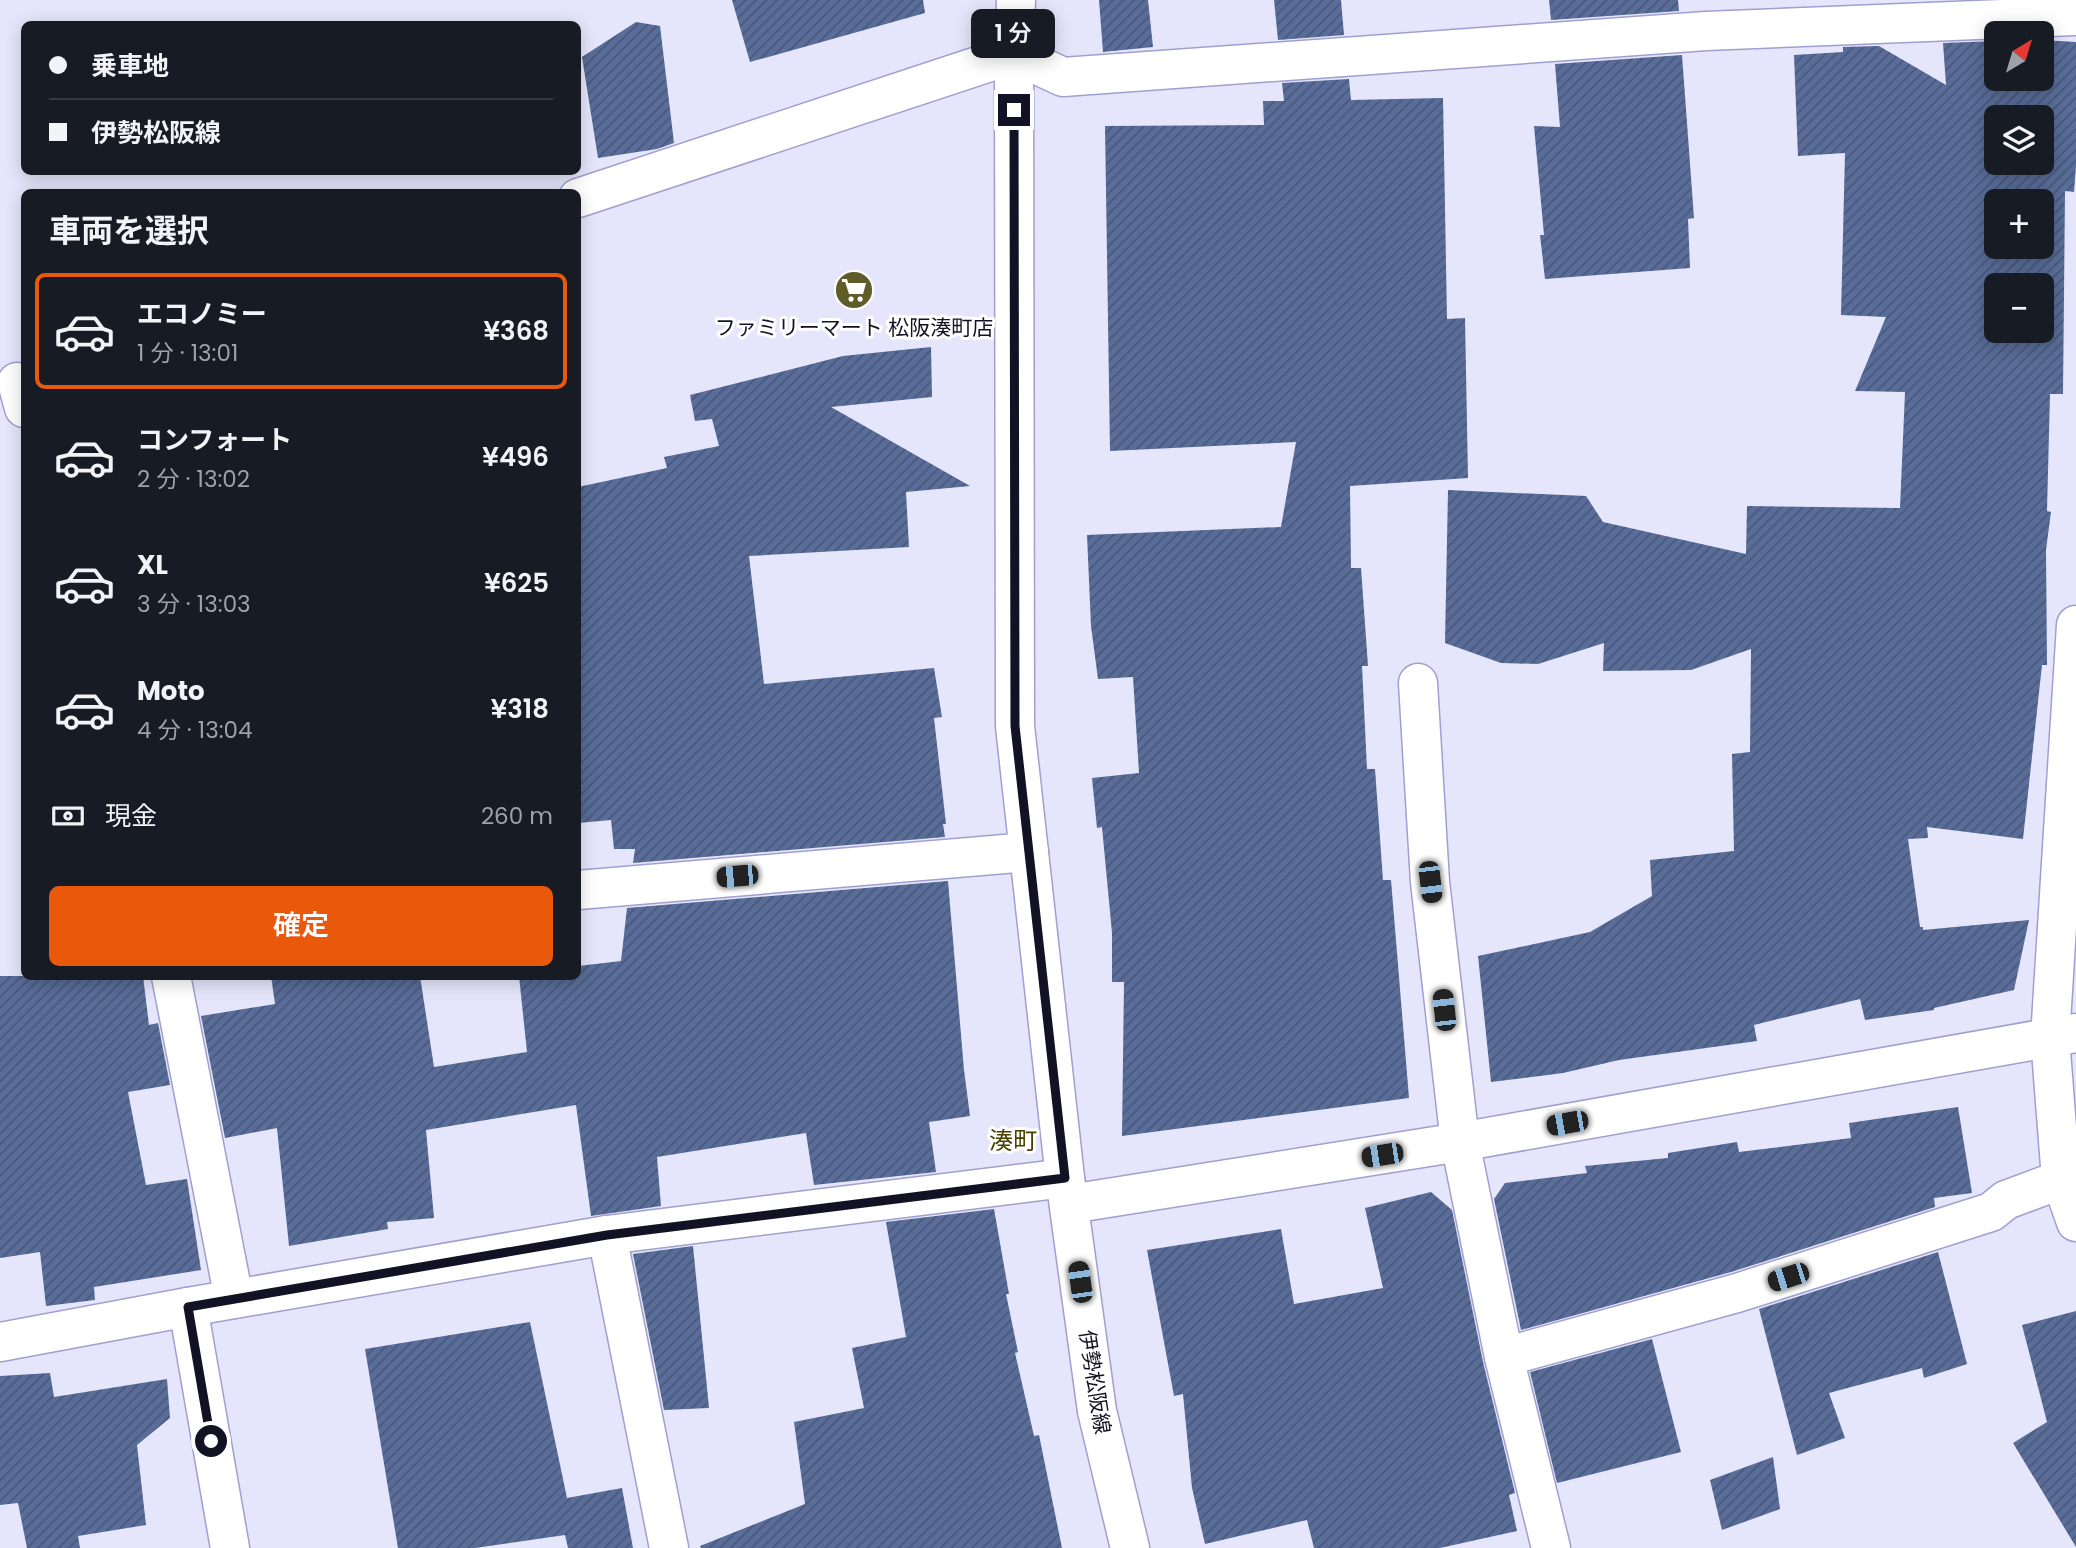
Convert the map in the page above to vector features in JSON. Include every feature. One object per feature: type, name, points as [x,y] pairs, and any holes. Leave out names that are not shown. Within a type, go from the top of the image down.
[{"type":"street","name":"伊勢松阪線","points":[[1016,0],[1015,726],[1068,1191],[1097,1411],[1130,1548]]},
{"type":"street","points":[[581,197],[1014,54],[1063,77],[1707,15],[2076,16]]},
{"type":"street","points":[[2076,625],[2063,1035],[2068,1176],[2076,1223]]},
{"type":"street","points":[[1418,683],[1430,882],[1460,1142],[1504,1357],[1551,1548]]},
{"type":"street","points":[[581,890],[1029,852]]},
{"type":"street","points":[[172,980],[234,1299]]},
{"type":"street","points":[[0,1342],[607,1235],[1068,1191],[1460,1142],[2063,1035]]},
{"type":"street","points":[[1504,1357],[1737,1293],[1991,1212],[2006,1200],[2068,1176]]},
{"type":"street","points":[[607,1235],[669,1548]]},
{"type":"street","points":[[188,1307],[230,1548]]},
{"type":"building","points":[[732,0],[923,0],[925,13],[750,62]]},
{"type":"building","points":[[1099,0],[1148,0],[1153,47],[1103,52]]},
{"type":"building","points":[[1274,0],[1341,0],[1344,35],[1278,40]]},
{"type":"building","points":[[1549,0],[1678,0],[1679,11],[1551,20]]},
{"type":"building","points":[[636,22],[660,26],[674,143],[657,149],[598,158],[582,57]]},
{"type":"building","points":[[1984,41],[1984,91],[2054,91],[2054,41],[2076,42],[2076,166],[2074,192],[2065,191],[2063,394],[2050,394],[2047,511],[2051,512],[2046,550],[2047,665],[2042,665],[2023,839],[1927,827],[1928,838],[1908,839],[1920,927],[1923,927],[1923,930],[2029,920],[2014,990],[1934,1010],[1865,1020],[1860,999],[1754,1025],[1757,1041],[1619,1060],[1563,1073],[1491,1082],[1478,956],[1590,932],[1652,896],[1650,860],[1734,851],[1732,754],[1750,752],[1751,649],[1691,670],[1603,671],[1604,643],[1538,664],[1501,663],[1445,643],[1448,490],[1586,496],[1603,522],[1746,554],[1747,506],[1900,508],[1905,392],[1855,391],[1886,317],[1841,315],[1845,153],[1798,156],[1794,55],[1843,52],[1843,47],[1879,46],[1946,85],[1943,43]]},
{"type":"building","points":[[1682,55],[1694,218],[1688,219],[1690,268],[1545,279],[1540,235],[1544,235],[1534,126],[1560,127],[1555,64]]},
{"type":"building","points":[[1349,79],[1351,100],[1443,98],[1447,319],[1465,318],[1468,478],[1350,486],[1351,568],[1361,568],[1368,666],[1362,666],[1367,769],[1375,769],[1383,880],[1391,880],[1409,1098],[1122,1136],[1124,982],[1112,982],[1112,933],[1102,827],[1097,828],[1092,778],[1139,773],[1133,677],[1098,679],[1091,626],[1087,535],[1281,527],[1296,442],[1110,451],[1105,126],[1264,125],[1263,101],[1284,101],[1282,83]]},
{"type":"building","points":[[931,347],[932,397],[831,407],[970,486],[906,492],[909,547],[749,556],[764,684],[934,668],[942,717],[934,718],[946,824],[943,824],[945,837],[633,863],[635,849],[614,849],[611,820],[581,823],[581,486],[667,468],[664,457],[719,446],[712,419],[695,421],[690,395],[843,356]]},
{"type":"building","points":[[948,881],[970,1116],[929,1122],[936,1172],[814,1185],[806,1133],[657,1157],[661,1206],[591,1216],[576,1105],[426,1130],[434,1218],[387,1222],[388,1229],[289,1246],[277,1128],[225,1138],[201,1016],[275,1004],[272,980],[421,980],[434,1067],[527,1052],[519,980],[581,980],[581,966],[621,961],[627,908]]},
{"type":"building","points":[[0,976],[21,976],[21,980],[143,980],[149,1025],[158,1023],[170,1085],[128,1092],[146,1185],[187,1179],[201,1270],[94,1287],[95,1300],[46,1306],[40,1252],[0,1258]]},
{"type":"building","points":[[1958,1107],[1972,1193],[1934,1198],[1935,1207],[1731,1272],[1521,1330],[1494,1199],[1505,1183],[1587,1173],[1585,1166],[1668,1158],[1668,1153],[1737,1142],[1739,1152],[1851,1138],[1849,1123]]},
{"type":"building","points":[[1431,1192],[1452,1210],[1483,1362],[1515,1493],[1509,1495],[1517,1531],[1440,1548],[1314,1548],[1307,1520],[1205,1544],[1192,1488],[1183,1394],[1174,1396],[1147,1250],[1281,1229],[1294,1304],[1383,1288],[1365,1208]]},
{"type":"building","points":[[994,1209],[1009,1294],[1006,1294],[1018,1352],[1015,1353],[1034,1436],[1039,1435],[1062,1548],[701,1548],[700,1546],[805,1504],[794,1422],[864,1408],[852,1348],[906,1337],[886,1222]]},
{"type":"building","points":[[693,1246],[709,1408],[664,1410],[633,1254]]},
{"type":"building","points":[[1938,1252],[1967,1364],[1924,1378],[1922,1368],[1829,1393],[1845,1438],[1797,1455],[1759,1309]]},
{"type":"building","points":[[2076,1311],[2076,1547],[2013,1443],[2047,1422],[2022,1325]]},
{"type":"building","points":[[530,1322],[567,1498],[622,1488],[633,1548],[568,1548],[565,1535],[475,1548],[398,1548],[365,1349]]},
{"type":"building","points":[[1652,1339],[1681,1452],[1557,1483],[1530,1372]]},
{"type":"building","points":[[50,1373],[54,1397],[167,1379],[170,1418],[137,1445],[146,1525],[78,1536],[80,1548],[27,1548],[18,1503],[0,1505],[0,1376]]},
{"type":"building","points":[[1773,1457],[1780,1509],[1722,1530],[1710,1480]]},
{"type":"place","name":"ファミリーマート 松阪湊町店","points":[[854,290]]},
{"type":"district","name":"湊町","points":[[1013,1140]]},
{"type":"route","points":[[211,1441],[188,1307],[607,1235],[1065,1178],[1015,726],[1014,110]]}]
